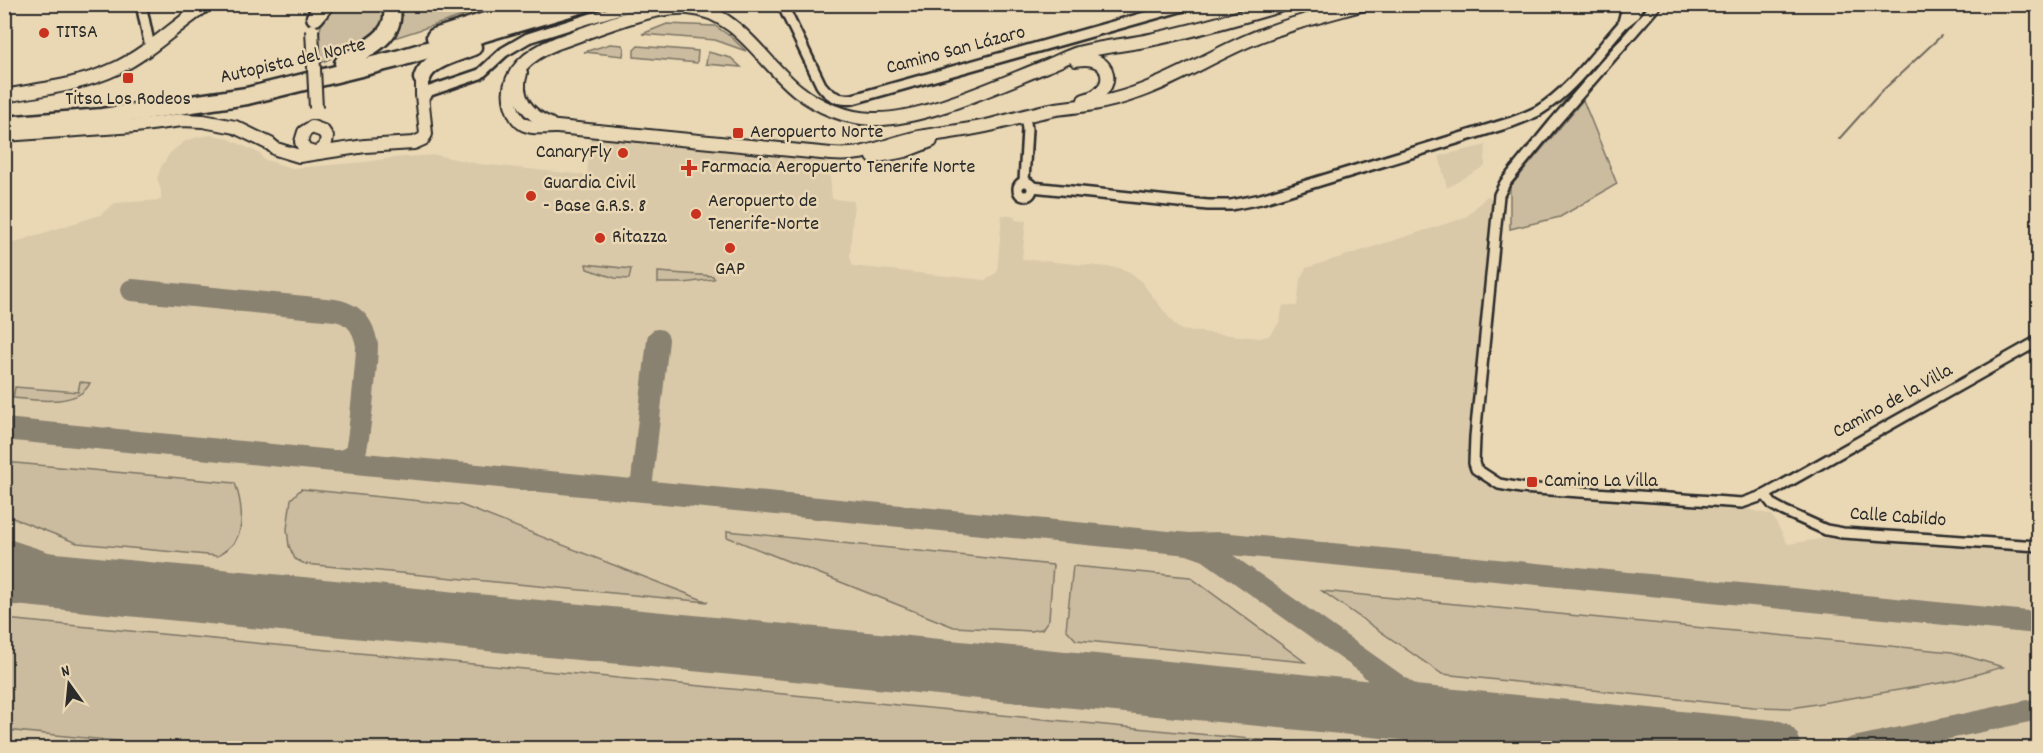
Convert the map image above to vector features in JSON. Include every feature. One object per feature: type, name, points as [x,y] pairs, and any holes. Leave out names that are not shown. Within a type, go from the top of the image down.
[{"type":"highway","points":[[343,63],[381,39],[391,27],[394,16],[391,4]]},
{"type":"highway","name":"Autopista del Norte","points":[[4,114],[171,98],[269,81],[542,10],[583,4]]},
{"type":"highway","points":[[422,78],[425,71],[433,64],[525,27],[542,10]]},
{"type":"highway","name":"Autopista del Norte","points":[[4,125],[102,117],[247,96],[342,74],[542,10]]},
{"type":"main road","points":[[4,96],[72,84],[118,67],[150,47],[197,9],[208,4]]},
{"type":"main road","points":[[1286,4],[1162,38],[1088,50],[934,108],[898,117],[874,119],[842,114],[809,99],[784,78],[737,30],[711,12],[699,9],[678,8],[641,15],[549,46],[525,62],[519,84],[522,101],[534,116],[557,127],[858,155],[877,151],[893,143],[953,133],[1133,94],[1175,77],[1270,32],[1364,4]]},
{"type":"main road","points":[[315,127],[316,12]]},
{"type":"main road","points":[[1057,109],[1098,95],[1106,86],[1108,79],[1104,68],[1095,60],[1086,58],[1060,61]]},
{"type":"main road","points":[[4,135],[135,126],[182,120],[235,127],[276,149],[293,155],[420,141],[426,134],[422,78]]},
{"type":"main road","points":[[315,127],[323,131],[327,140],[324,149],[316,153],[305,150],[301,139],[306,129],[315,127]]},
{"type":"main road","points":[[826,153],[848,159],[875,157],[905,151],[953,133]]},
{"type":"main road","points":[[270,144],[282,145],[301,139]]},
{"type":"street","points":[[141,4],[150,47]]},
{"type":"street","points":[[422,99],[430,91],[442,85],[480,74],[504,52],[528,38],[636,4]]},
{"type":"street","name":"Camino San Lázaro","points":[[782,4],[821,85],[833,96],[847,99],[942,75],[1191,4]]},
{"type":"street","points":[[1623,24],[1628,4]]},
{"type":"street","points":[[1025,116],[1028,184],[1208,206],[1231,206],[1261,199],[1512,122],[1537,111],[1569,84],[1633,16],[1640,4]]},
{"type":"street","name":"Camino de la Villa","points":[[1658,4],[1504,183],[1499,195],[1474,463],[1476,469],[1499,484],[1521,488],[1742,502],[1765,495],[2038,341]]},
{"type":"street","points":[[422,78],[430,84],[442,85]]},
{"type":"street","name":"Calle Cabildo","points":[[1765,495],[1773,505],[1826,530],[2038,546]]},
{"type":"shaded area","points":[[331,5],[382,5],[387,11],[385,23],[374,37],[319,64],[319,33]]},
{"type":"shaded area","points":[[395,5],[497,5],[388,40]]},
{"type":"shaded area","points":[[667,24],[715,26],[746,51],[715,40],[642,34]]},
{"type":"shaded area","points":[[610,44],[622,45],[623,56],[584,52]]},
{"type":"shaded area","points":[[638,46],[698,51],[697,63],[634,57],[634,50]]},
{"type":"shaded area","points":[[708,52],[731,58],[741,67],[706,64]]},
{"type":"shaded area","points":[[1583,100],[1617,184],[1560,217],[1510,229],[1510,187]]},
{"type":"shaded area","points":[[591,127],[828,150],[832,199],[854,201],[850,256],[853,266],[985,280],[997,272],[1002,215],[1015,216],[1015,220],[1026,221],[1022,259],[1120,268],[1140,280],[1181,330],[1260,338],[1268,336],[1279,323],[1283,305],[1297,306],[1300,280],[1306,268],[1461,219],[1488,195],[1493,201],[1467,464],[1472,474],[1499,490],[1744,508],[1772,515],[1788,544],[1839,536],[2038,549],[2038,748],[58,748],[5,744],[5,250],[12,243],[100,215],[115,203],[161,200],[157,178],[161,167],[170,153],[185,141],[198,137],[211,135],[225,137],[261,154],[263,159],[292,168],[436,155],[479,164],[587,175]]},
{"type":"shaded area","points":[[1486,145],[1485,166],[1447,188],[1439,156]]},
{"type":"shaded area","points":[[586,264],[631,269],[629,279],[615,278],[587,269]]},
{"type":"shaded area","points":[[658,272],[713,276],[714,279],[684,283],[658,283]]},
{"type":"shaded area","points":[[80,382],[90,383],[84,391],[66,399],[13,398],[15,387],[78,392]]},
{"type":"shaded area","points":[[4,462],[235,483],[241,512],[239,534],[233,544],[218,556],[77,543],[5,515]]},
{"type":"shaded area","points":[[301,489],[461,505],[708,602],[305,564],[295,559],[289,546],[287,529],[291,499]]},
{"type":"shaded area","points":[[727,531],[1053,565],[1049,619],[1042,629],[1031,631],[954,627],[727,537]]},
{"type":"shaded area","points":[[1073,566],[1190,577],[1305,662],[1076,640],[1066,629]]},
{"type":"shaded area","points":[[1322,591],[1952,652],[2003,667],[1952,681],[1792,708],[1753,707],[1442,674]]},
{"type":"shaded area","points":[[4,619],[1345,748],[187,748],[5,730]]},
{"type":"waterway","points":[[1839,139],[1881,92],[1941,36]]},
{"type":"taxiway","points":[[132,290],[335,310],[348,314],[361,327],[367,345],[357,446],[352,456],[339,461]]},
{"type":"taxiway","points":[[632,490],[641,484],[642,480],[658,340]]},
{"type":"taxiway","points":[[4,429],[1189,544],[1220,543],[2038,623]]},
{"type":"taxiway","points":[[1191,545],[1208,551],[1417,699],[1454,712],[1491,721]]},
{"type":"taxiway","points":[[4,549],[127,587]]},
{"type":"taxiway","points":[[1354,707],[1370,703],[1379,694],[1380,682],[1371,668]]},
{"type":"taxiway","points":[[1854,748],[2038,709]]},
{"type":"runway","points":[[4,576],[1773,748]]},
{"type":"place","name":"TITSA","points":[[44,33]]},
{"type":"place","name":"Titsa Los Rodeos","points":[[128,78]]},
{"type":"place","name":"Aeropuerto Norte","points":[[738,133]]},
{"type":"place","name":"CanaryFly","points":[[623,153]]},
{"type":"place","name":"Farmacia Aeropuerto Tenerife Norte","points":[[689,168]]},
{"type":"place","name":"Guardia Civil - Base G.R.S. 8","points":[[531,196]]},
{"type":"place","name":"Aeropuerto de Tenerife-Norte","points":[[696,214]]},
{"type":"place","name":"Ritazza","points":[[600,238]]},
{"type":"place","name":"GAP","points":[[730,248]]},
{"type":"place","name":"Camino La Villa","points":[[1532,482]]}]
